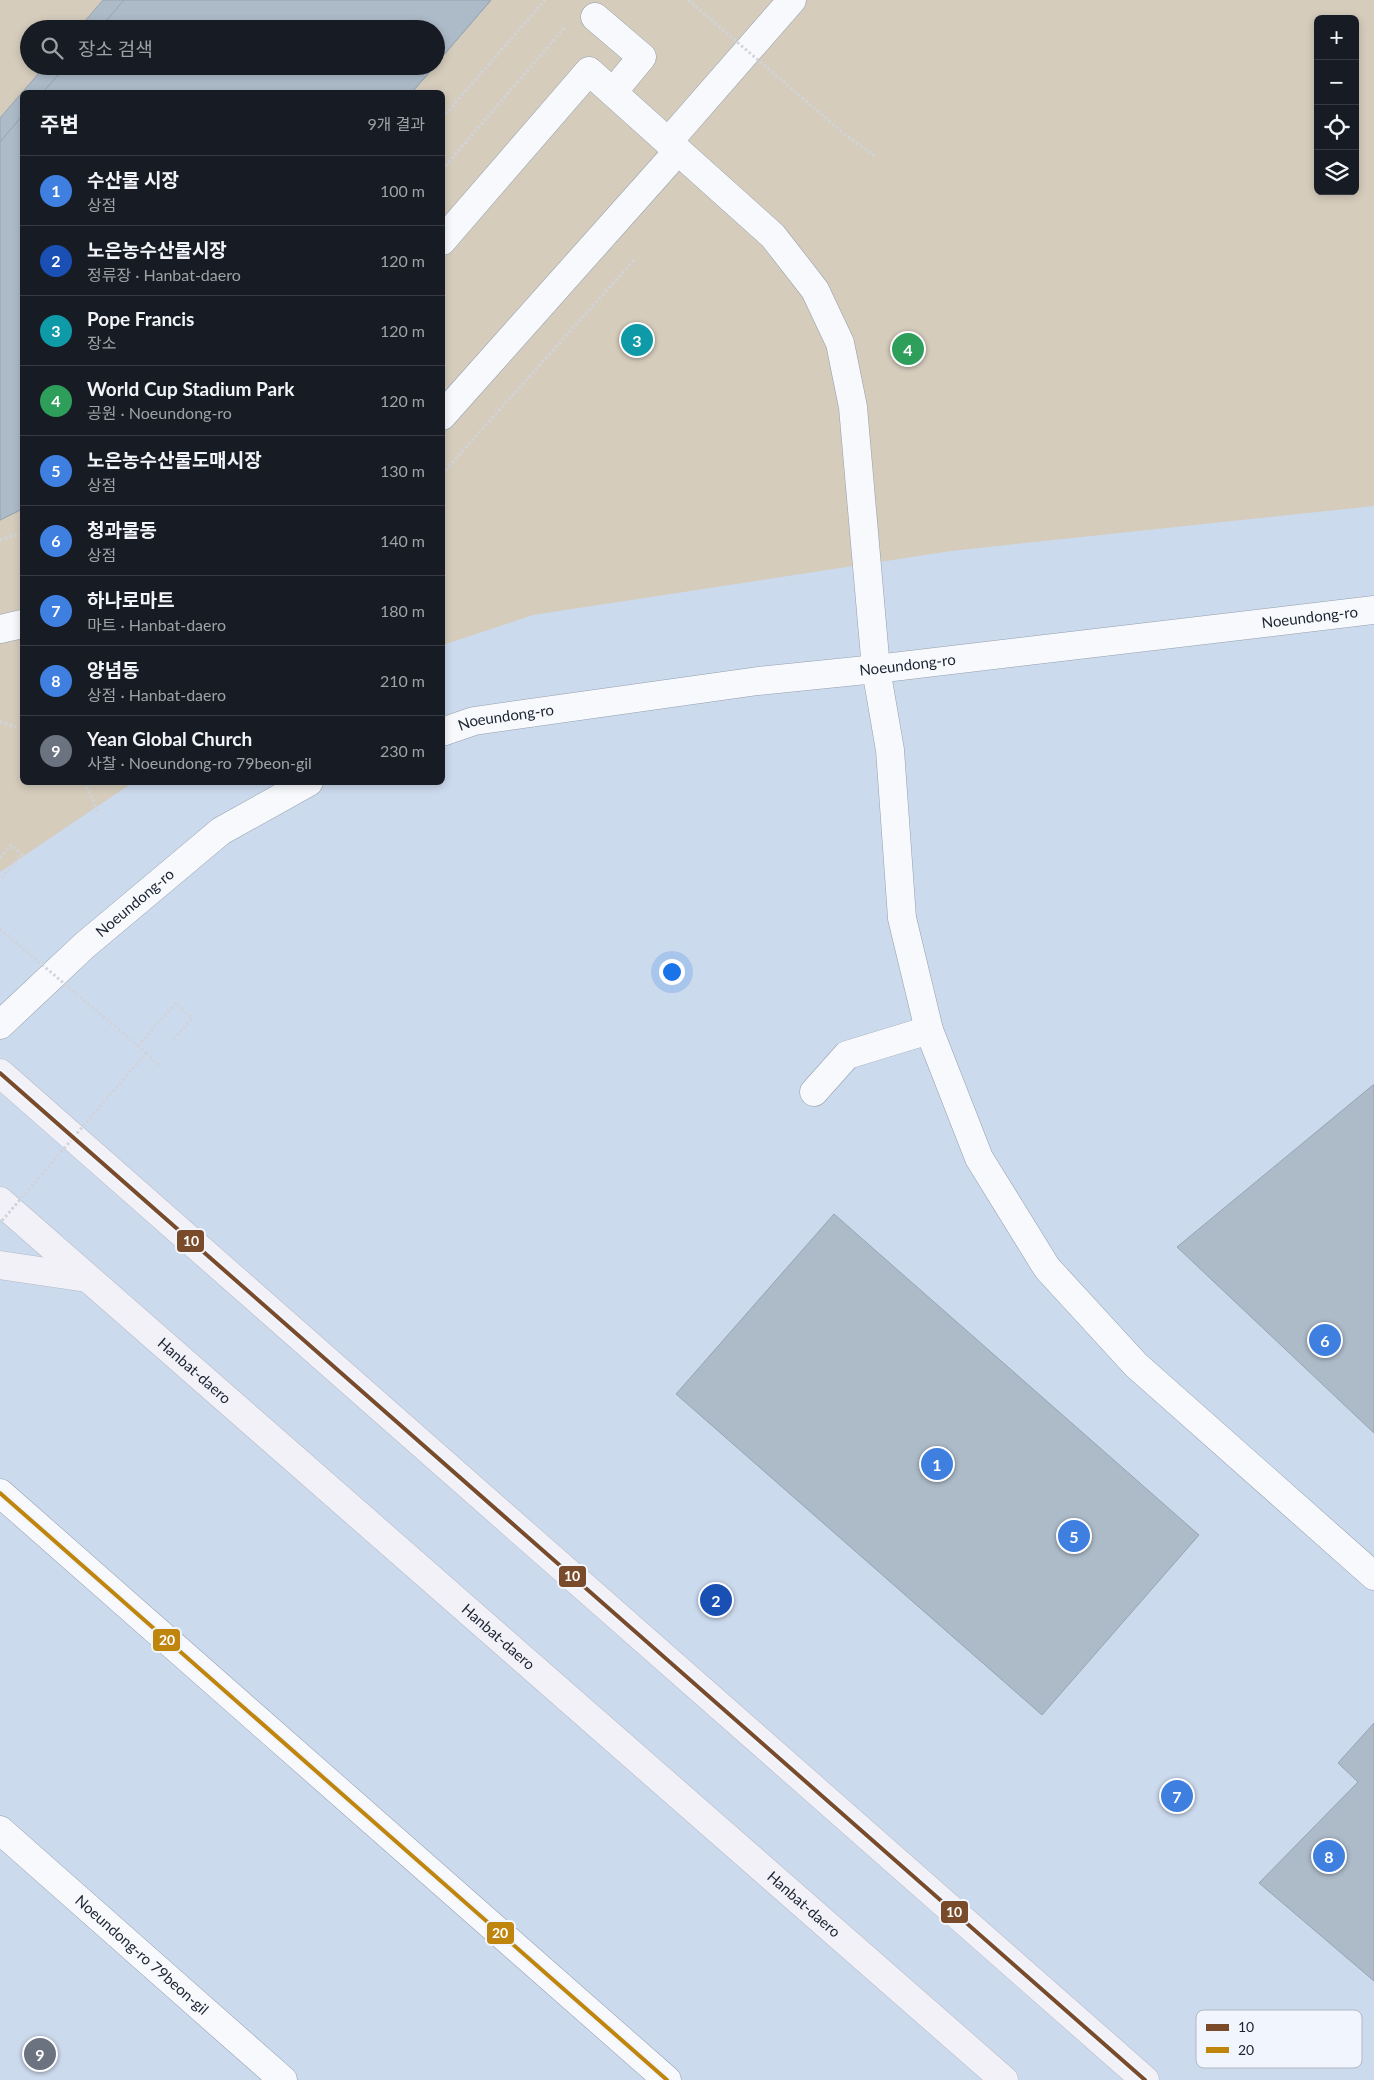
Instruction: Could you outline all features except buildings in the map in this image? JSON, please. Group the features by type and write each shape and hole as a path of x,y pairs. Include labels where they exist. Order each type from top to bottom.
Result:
{"main road":[{"path":"0,1073 1145,2080"},
{"name":"Hanbat-daero","path":"0,1201 997,2078"},
{"path":"0,1265 87,1278"}],"street":[{"path":"445,412 673,146 792,0"},
{"path":"582,19 642,57 612,92"},
{"path":"445,238 589,71 773,236 815,290 840,343 853,406 876,669 890,750 902,918 929,1030 979,1158 1047,1268 1136,1365 1374,1576"},
{"name":"Noeundong-ro","path":"445,731 474,721 758,680 876,669 1374,610"},
{"path":"0,629 20,624"},
{"name":"Noeundong-ro","path":"0,1024 84,945 221,831 304,785"},
{"path":"814,1092 847,1055 929,1030"},
{"path":"0,1493 666,2080"},
{"name":"Noeundong-ro 79beon-gil","path":"0,1830 283,2080"}],"path":[{"path":"445,115 545,0"},
{"path":"688,0 848,137 876,156"},
{"path":"445,167 582,19"},
{"path":"445,471 634,260"},
{"path":"0,540 20,534"},
{"path":"0,722 20,728"},
{"path":"85,785 98,814"},
{"path":"0,858 10,845 22,855 0,880"},
{"path":"0,928 162,1067"},
{"path":"138,1046 176,1003 192,1018 174,1039"},
{"path":"0,1223 146,1053"}],"shaded area":[{"path":"0,0 1374,0 1374,506 951,551 533,615 445,644 445,90 20,90 20,785 129,785 0,872"}],"transit line":[{"name":"10","path":"0,1073 1145,2080"},
{"name":"20","path":"0,1493 667,2080"}],"place":[{"name":"Pope Francis","path":"637,340"},
{"name":"World Cup Stadium Park","path":"908,349"},
{"name":"청과물동","path":"1325,1340"},
{"name":"수산물 시장","path":"937,1464"},
{"name":"노은농수산물도매시장","path":"1074,1536"},
{"name":"노은농수산물시장","path":"716,1600"},
{"name":"하나로마트","path":"1177,1796"},
{"name":"양념동","path":"1329,1856"},
{"name":"Yean Global Church","path":"40,2054"}]}
